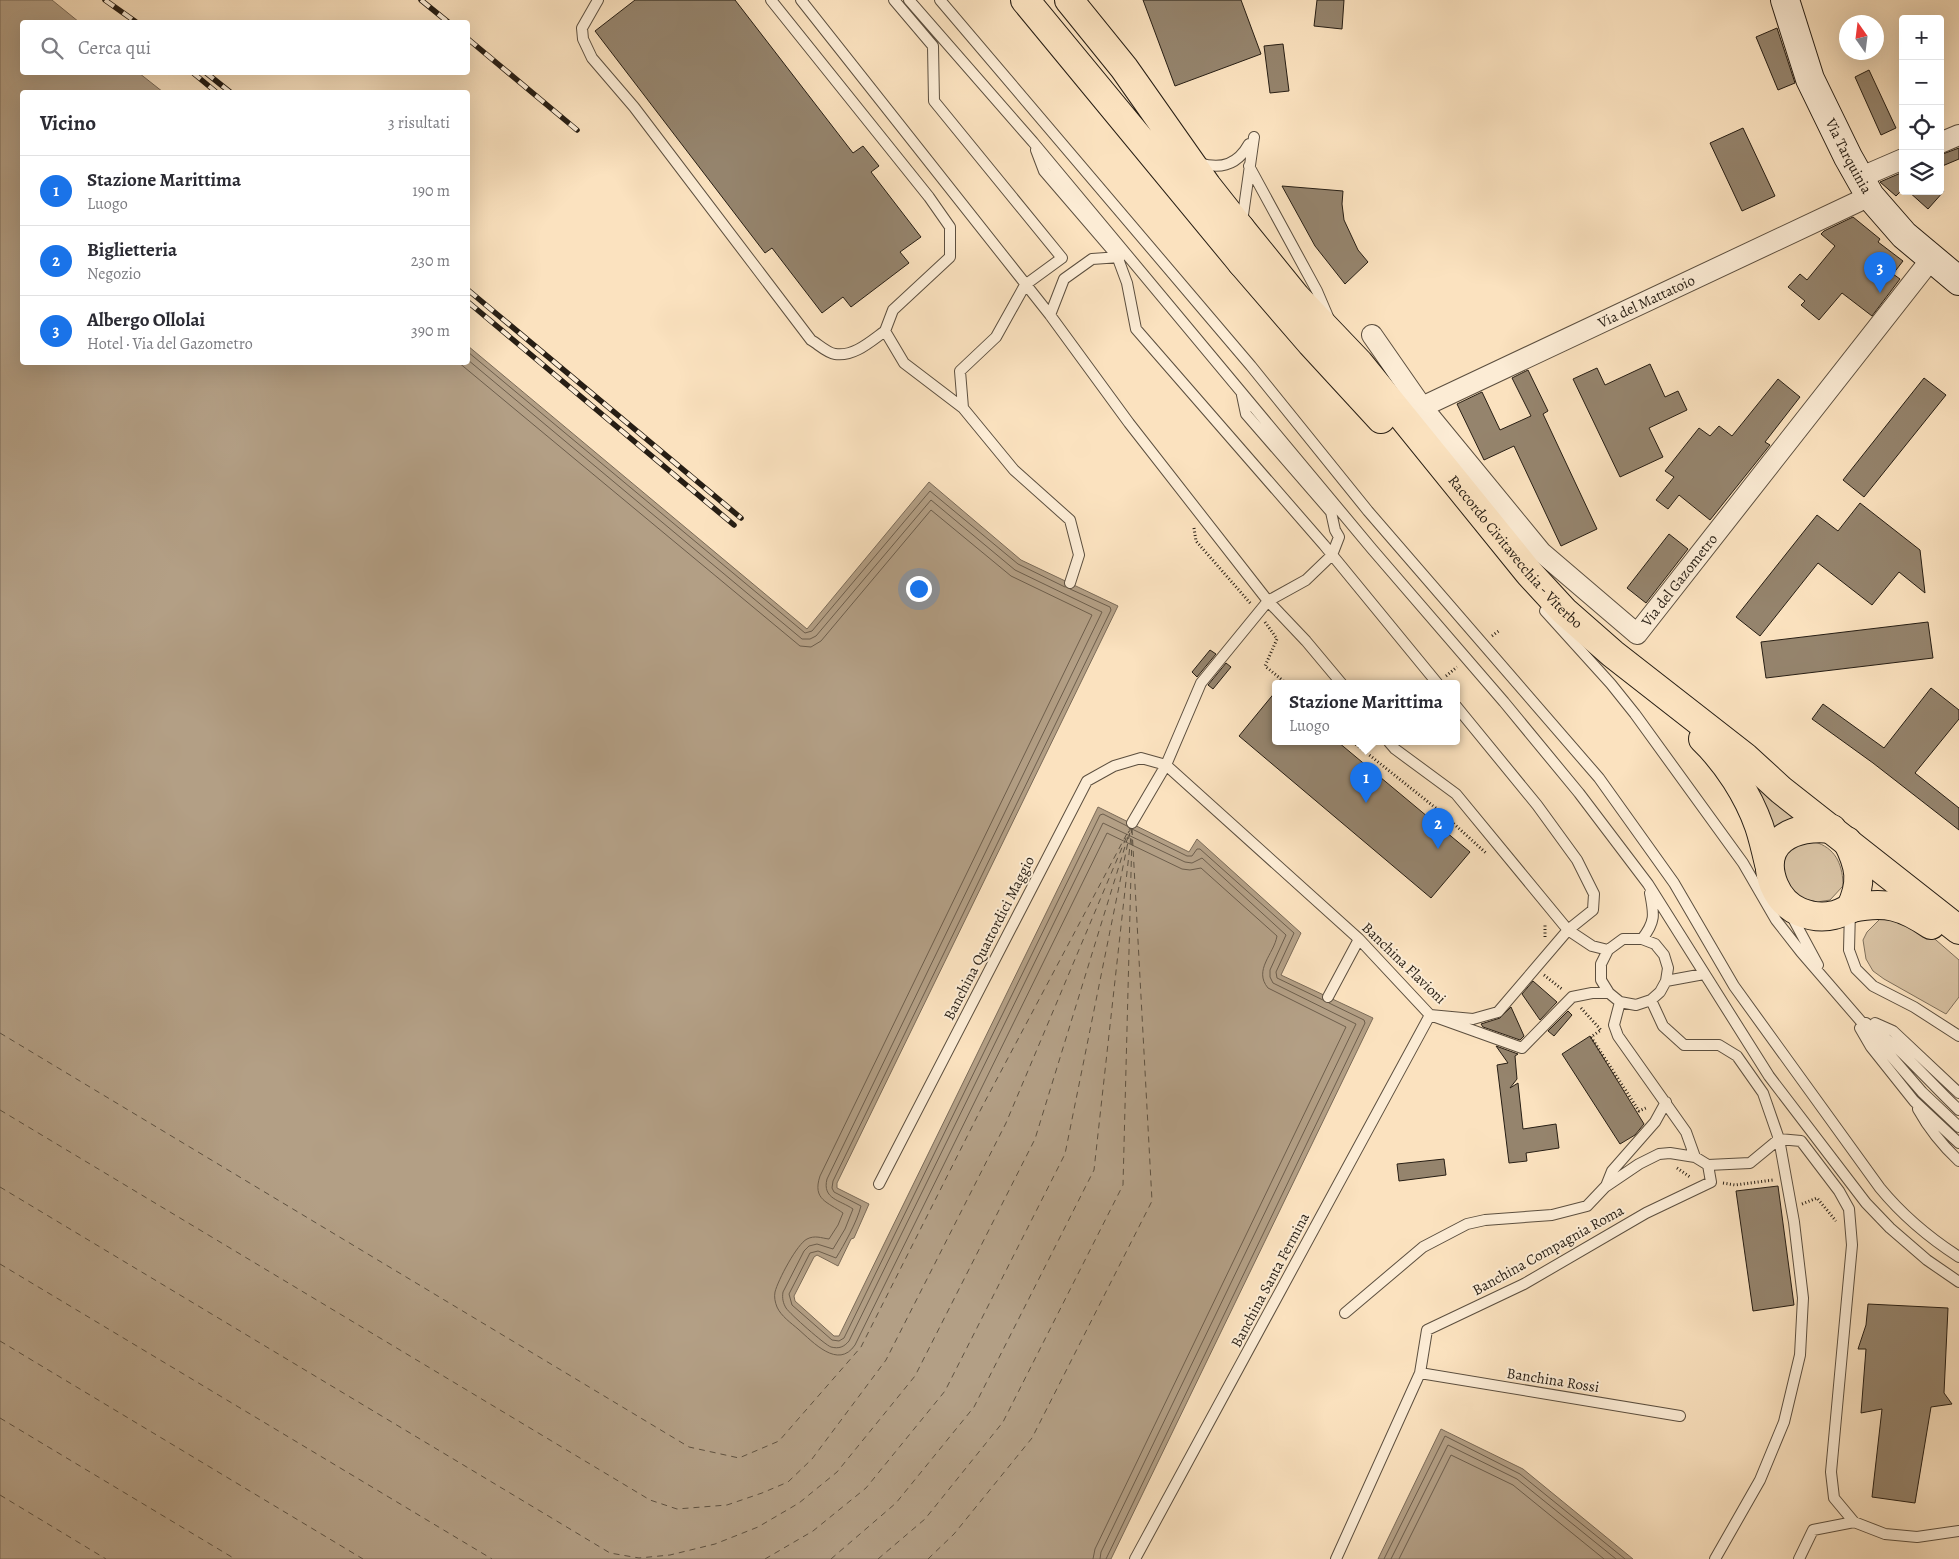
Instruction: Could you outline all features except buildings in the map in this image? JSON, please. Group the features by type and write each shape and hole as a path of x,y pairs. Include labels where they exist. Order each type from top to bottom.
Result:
{"main road":[{"name":"Raccordo Civitavecchia - Viterbo","path":"1024,0 1242,263 1311,343 1364,398 1518,582 1546,611 1710,746 1750,804 1759,826 1769,864"},
{"name":"Raccordo Civitavecchia - Viterbo","path":"1069,0 1124,68 1188,159 1296,297 1359,364 1529,573 1564,611 1613,654 1737,751 1781,790 1959,930"},
{"name":"Via Tarquinia","path":"1785,0 1810,79 1864,187 1904,235 1959,281"},
{"path":"1850,908 1857,896 1859,881 1857,864 1839,835 1807,828 1794,831 1772,850 1769,864 1776,890 1784,902 1800,912 1819,917 1835,915 1850,908 1890,905 1906,909 1959,946"}],"street":[{"path":"1944,141 1959,135"},
{"name":"Via del Mattatoio","path":"1422,407 1864,187 1899,162"},
{"name":"Via del Gazometro","path":"1372,334 1422,407 1541,552 1637,634 1932,258"}],"lane":[{"path":"598,0 582,28 583,39 592,58 634,107 811,340 834,354 847,353 860,348 885,331 893,310 950,257 950,227 923,190 771,0"},
{"path":"801,0 1050,315 1129,423 1268,601 1306,640 1339,680"},
{"path":"894,0 933,46 934,101 1062,258 1025,285 996,337 960,371 963,408"},
{"path":"908,0 1033,142 1372,549 1579,793 1648,884 1769,1076 1866,1203 1912,1247 1959,1282"},
{"path":"940,0 1251,366 1368,511 1599,778 1674,883 1734,986 1880,1188 1898,1210 1919,1229 1959,1257"},
{"path":"1188,159 1212,167 1228,164 1242,156 1254,136 1241,229 1242,263"},
{"path":"1033,142 1044,171 1117,256 1127,283 1136,329 1332,554 1435,680"},
{"path":"1249,166 1318,291 1338,341"},
{"path":"1050,315 1064,279 1092,259 1117,256 1129,258"},
{"path":"885,331 904,363 963,408 1014,470 1070,520 1079,555 1070,583"},
{"path":"1132,823 1166,765 1201,684 1268,601 1306,580 1332,554 1338,537 1331,512 1246,414 1241,392"},
{"path":"1546,611 1612,684 1635,714 1743,864 1776,920 1801,952 1922,1092 1959,1127"},
{"path":"1430,1015 1473,1019 1498,1012 1568,930 1593,910 1594,894 1577,860 1554,827 1460,711"},
{"path":"1392,745 1456,794 1568,930 1592,946 1608,950"},
{"name":"Banchina Quattordici Maggio","path":"879,1184 1087,781 1114,766 1141,758 1166,765"},
{"name":"Banchina Flavioni","path":"1166,765 1359,939 1430,1015 1522,1048 1572,997"},
{"path":"1642,939 1652,926 1653,910 1648,884"},
{"path":"1784,902 1832,989"},
{"path":"1850,908 1849,950 1856,969 1873,986 1914,1007 1959,1036"},
{"path":"1328,997 1359,939"},
{"path":"1623,939 1642,939 1655,944 1664,955 1668,968 1666,981 1660,992 1651,1000 1636,1005 1620,1002 1609,993 1601,980 1601,964 1608,950 1623,939"},
{"path":"1666,981 1704,974"},
{"path":"1572,997 1592,993 1609,993"},
{"path":"1651,1000 1663,1026 1684,1044 1719,1045 1737,1056 1763,1093 1779,1139 1794,1222 1803,1298 1800,1355 1781,1431 1760,1480 1715,1559"},
{"path":"1620,1002 1614,1025 1618,1036 1686,1132 1695,1157"},
{"path":"1851,1012 1893,1031 1959,1093"},
{"path":"1851,1012 1871,1047 1914,1101 1959,1143"},
{"path":"1851,1012 1886,1036 1930,1083 1959,1110"},
{"name":"Banchina Santa Fermina","path":"1135,1559 1430,1015"},
{"path":"1914,1101 1928,1127 1943,1146 1959,1161"},
{"path":"1605,1187 1612,1171 1649,1129 1666,1102"},
{"path":"1345,1312 1423,1247 1467,1224 1486,1220 1552,1215 1587,1206 1605,1187 1639,1164 1659,1154 1670,1153 1695,1157 1708,1165 1750,1163 1779,1139 1801,1141 1839,1191 1849,1209 1852,1245 1831,1472 1834,1498 1854,1522 1885,1534 1917,1538 1959,1531"},
{"name":"Banchina Compagnia Roma","path":"1336,1559 1420,1373 1427,1330 1524,1284 1646,1213 1711,1182 1708,1165"},
{"name":"Banchina Rossi","path":"1420,1373 1680,1416"},
{"path":"1799,1559 1813,1530 1854,1522"}],"path":[{"path":"1357,745 1442,813 1485,853 1491,856"},
{"path":"1368,748 1372,745"},
{"path":"1544,942 1545,923"},
{"path":"1536,968 1572,997"}],"shaded area":[{"path":"1739,772 1800,819 1771,834"},
{"path":"1801,841 1816,842 1825,846 1838,860 1842,872 1843,886 1830,900 1817,902 1802,898 1787,886 1781,860 1787,849"},
{"path":"1892,916 1929,934 1959,960 1959,997 1946,1014 1884,979 1873,971 1866,959 1863,940 1867,932 1880,919"}],"water":[{"path":"0,0 52,0 77,20 20,20 20,75 142,75 160,90 20,90 20,365 470,365 470,348 807,629 929,482 1021,560 1118,606 837,1183 837,1188 869,1204 854,1238 851,1239 838,1266 817,1255 814,1257 794,1296 795,1301 834,1336 839,1336 1098,807 1189,852 1197,839 1301,933 1281,975 1373,1018 1111,1559 0,1559"},
{"path":"1441,1429 1523,1469 1633,1559 1378,1559"}],"ferry route":[{"path":"0,1033 689,1447 739,1458 779,1441 861,1347 981,1109 1131,826"},
{"path":"0,1187 610,1553 639,1558 670,1555 715,1544 758,1527 799,1503 837,1472 915,1376 1035,1139 1131,827"},
{"path":"831,1559 896,1503 974,1407 1094,1170 1132,827"},
{"path":"928,1559 954,1534 1032,1438 1152,1201 1132,829"},
{"path":"0,1110 650,1500 677,1509 727,1505 788,1482 812,1459 886,1360 1006,1123 1129,831"},
{"path":"765,1559 813,1531 866,1488 945,1391 1065,1154 1130,832"},
{"path":"878,1559 925,1519 1003,1422 1123,1185 1132,834"},
{"path":"0,1264 492,1559"},
{"path":"0,1341 363,1559"},
{"path":"0,1418 235,1559"},
{"path":"0,1495 106,1559"}],"railway":[{"path":"105,0 133,20"},
{"path":"421,0 446,20"},
{"path":"470,41 577,130"},
{"path":"196,75 214,90"},
{"path":"209,75 228,90"},
{"path":"470,292 741,518"},
{"path":"470,304 734,525"}],"place":[{"name":"Albergo Ollolai","path":"1880,293"},
{"name":"Stazione Marittima","path":"1366,803"},
{"name":"Biglietteria","path":"1438,849"}]}
